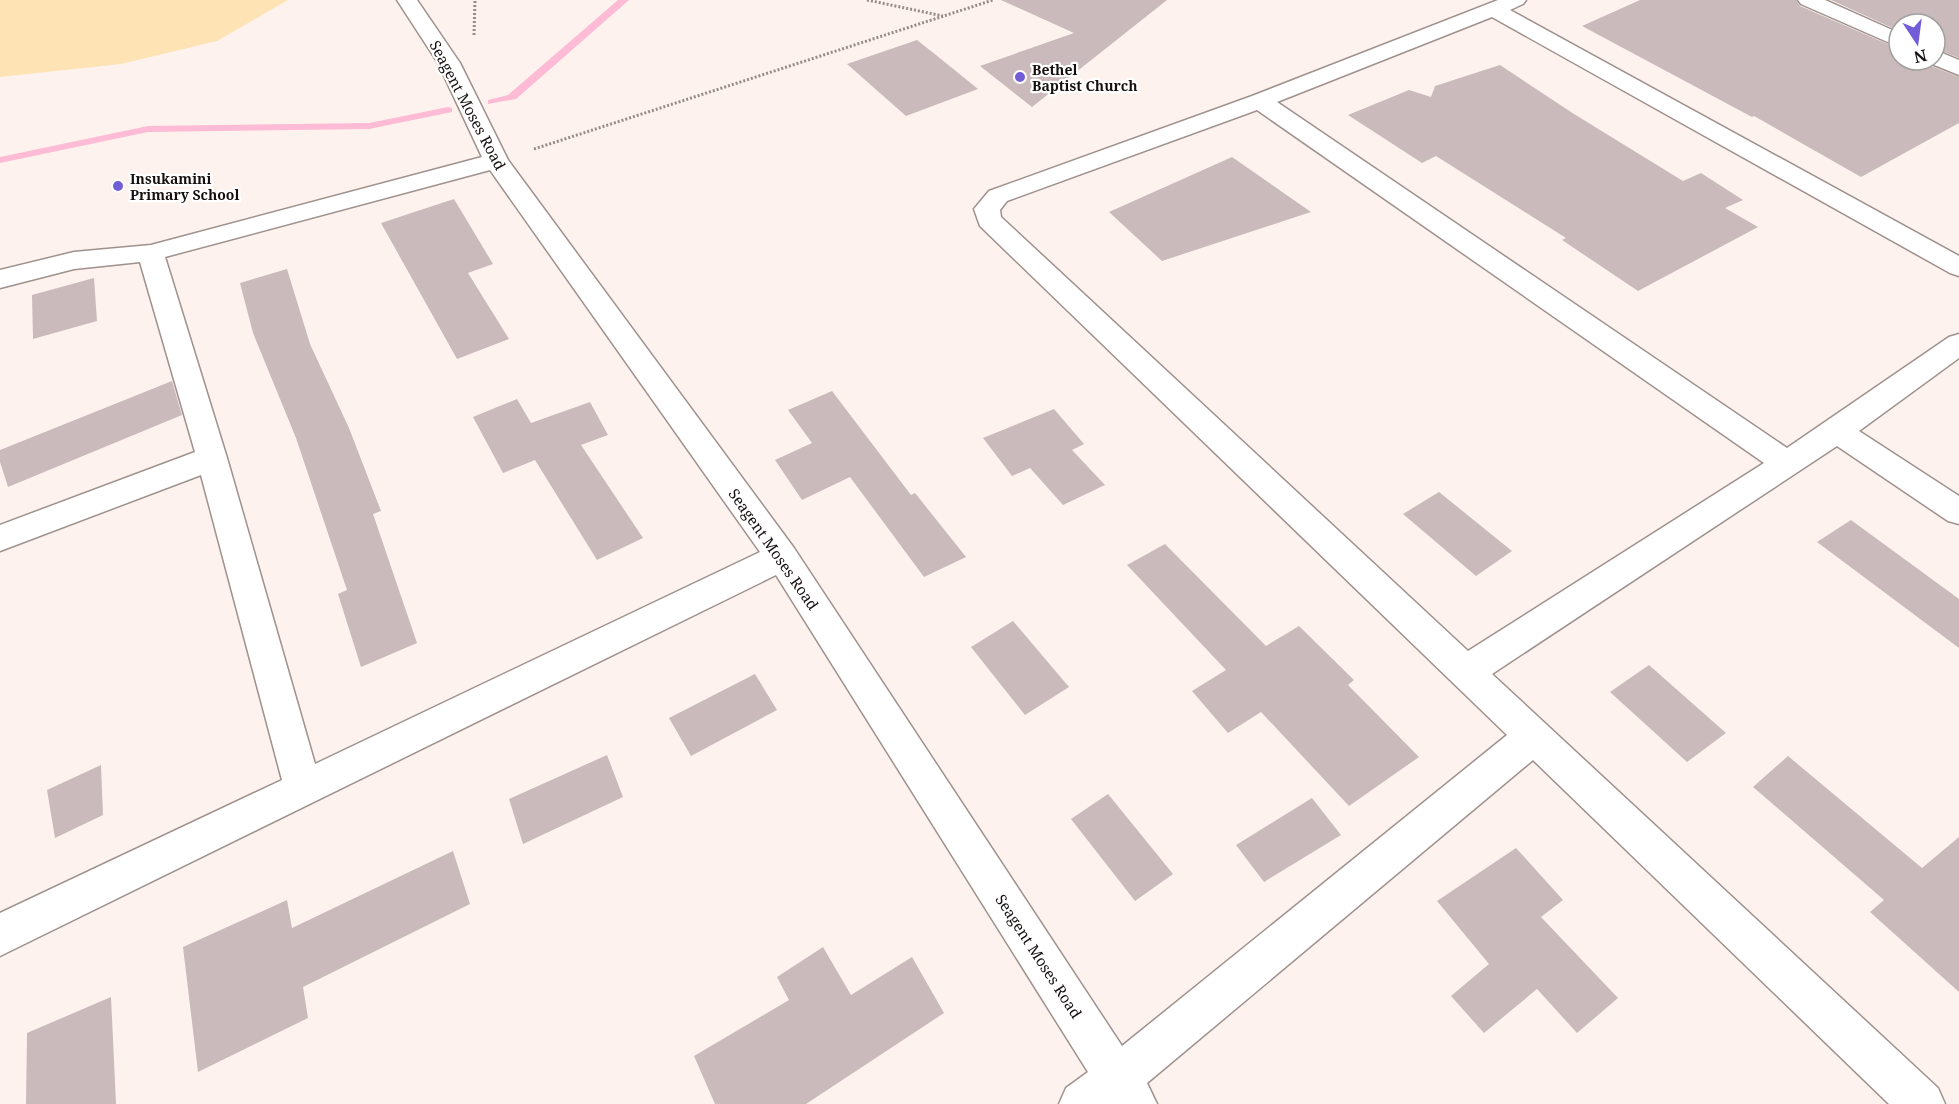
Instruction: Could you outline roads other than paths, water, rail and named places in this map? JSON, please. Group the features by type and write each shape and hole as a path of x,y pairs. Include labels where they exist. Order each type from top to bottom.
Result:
{"street":[{"name":"Seagent Moses Road","path":"407,0 449,63 496,161 782,557 1126,1091"},
{"path":"1516,0 1260,101 998,196 987,209 989,220 1922,1104"},
{"path":"1808,0 1887,36"},
{"path":"1493,9 1959,267"},
{"path":"1260,101 1786,463"},
{"path":"0,279 58,262 116,253 151,253 496,161"},
{"path":"151,253 212,458 303,788"},
{"path":"1467,671 1836,431 1959,344"},
{"path":"1836,431 1959,512"},
{"path":"0,538 212,458"},
{"path":"0,935 782,557"},
{"path":"1082,1104 1126,1091 1533,736"}],"waterway":[{"path":"492,102 512,97 624,0"},
{"path":"0,160 148,129 369,126 448,110"}],"place":[{"name":"Bethel Baptist Church","path":"1020,77"},
{"name":"Insukamini Primary School","path":"118,186"}]}
